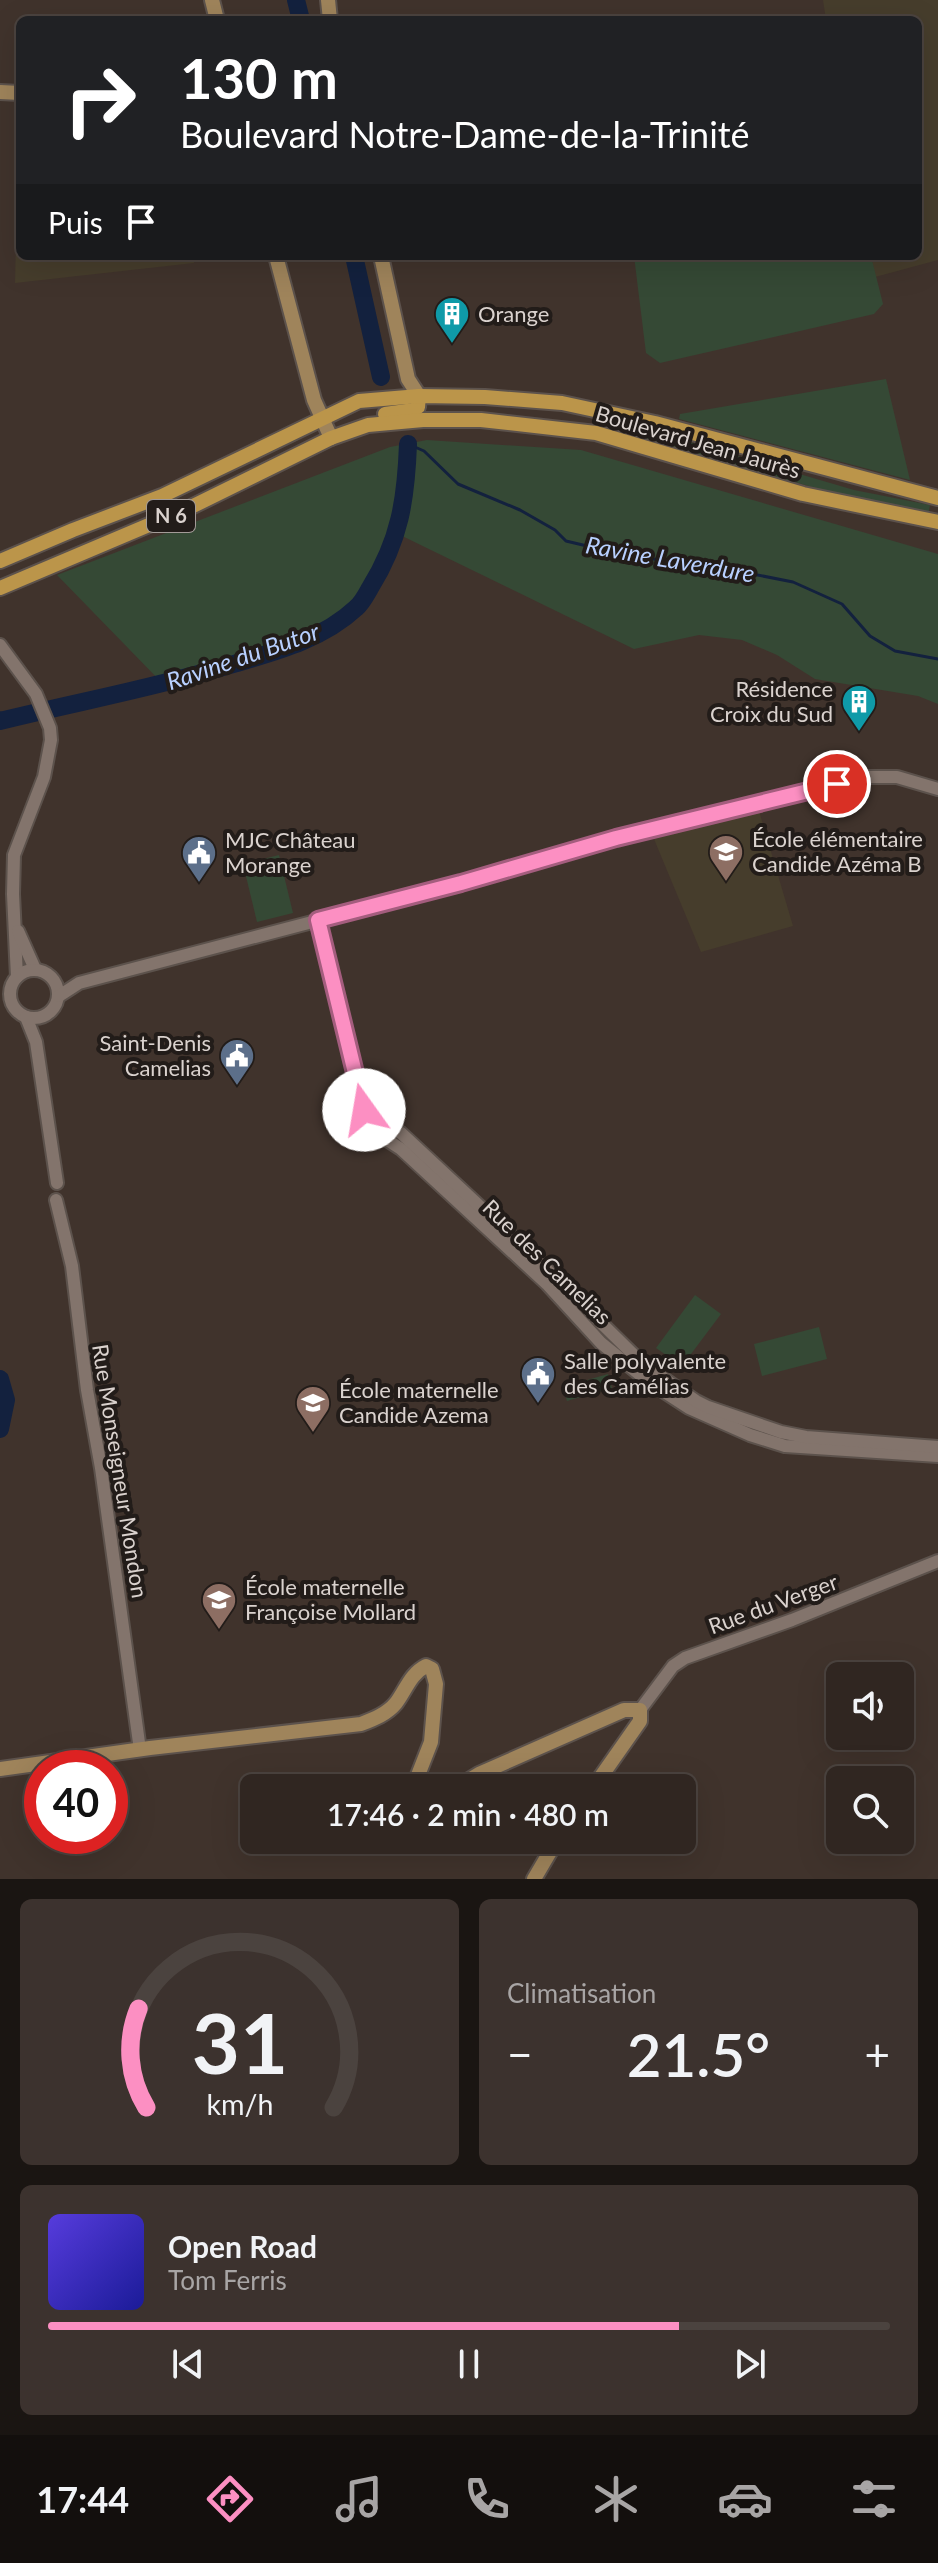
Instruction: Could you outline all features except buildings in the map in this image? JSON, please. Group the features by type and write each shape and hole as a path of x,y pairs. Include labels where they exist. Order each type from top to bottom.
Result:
{"main road":[{"path":"277,260 314,400 331,438"},
{"path":"368,425 380,415 414,410 418,407 419,396 408,379 382,260"},
{"name":"Boulevard Jean Jaurès","path":"0,561 162,496 359,401 419,396 562,403 655,423 938,498"},
{"name":"Boulevard Jean Jaurès","path":"0,588 189,508 331,438 368,425 416,420 481,420 605,435 803,494 938,522"},
{"path":"0,1769 361,1724 395,1705 413,1675 426,1666 432,1669 436,1684 431,1742 418,1774"},
{"path":"479,1774 624,1710 640,1710 640,1721 603,1774"},
{"path":"534,1879 549,1854"}],"street":[{"path":"0,645 36,694 50,728 50,755 44,777 14,855 12,874 17,977"},
{"path":"26,1017 43,1016 54,1008 59,996 79,983 461,883 616,838 862,777 897,777 938,789"},
{"path":"318,920 364,1110"},
{"path":"15,924 35,969"},
{"path":"36,1042 26,1017 15,1010 10,997 12,982 22,972 35,969 49,974 59,996"},
{"path":"54,980 79,983"},
{"path":"36,1042 43,1016"},
{"name":"Rue Monseigneur Mondon","path":"36,1042 57,1183 48,1190 56,1200 72,1266 140,1750"},
{"path":"364,1110 374,1114 376,1121 374,1129 368,1132 360,1132 354,1124 356,1115 364,1110"},
{"name":"Rue des Camelias","path":"376,1121 401,1133 643,1364 696,1401 781,1432 806,1437 938,1447"},
{"name":"Rue des Camelias","path":"368,1132 401,1149 547,1284 601,1343 649,1382 689,1408 750,1435 785,1446 938,1456"},
{"name":"Rue du Verger","path":"640,1710 673,1666 685,1658 792,1620 938,1561"}],"shaded area":[{"path":"823,0 938,0 938,260 875,277 872,260 922,260 922,16 825,16"},
{"path":"16,240 16,260 194,260 194,263 15,283"},
{"name":"École élémentaire Candide Azéma B","path":"759,811 793,926 701,952 654,839"}],"green space":[{"path":"634,260 872,260 883,304 874,314 660,363 646,353"},
{"path":"886,379 910,480 679,419 680,414"},
{"path":"642,428 854,490 930,505 928,516 851,498 640,438"},
{"path":"427,440 581,450 938,554 938,704 918,696 815,679 777,655 742,640 699,635 634,649 396,533 370,592 337,623 315,636 265,656 164,685 57,575 390,447"},
{"path":"279,855 293,913 257,922 243,864"},
{"path":"695,1295 721,1314 682,1366 656,1348"},
{"path":"819,1327 827,1359 762,1376 754,1344"},
{"path":"608,1374 612,1388 567,1401 563,1387"}],"waterway":[{"name":"Ravine du Butor","path":"296,0 300,16"},
{"name":"Ravine du Butor","path":"355,260 381,377"},
{"name":"Ravine Laverdure","path":"408,444 424,451 458,484 520,510 555,530 566,541 625,555 793,582 842,604 870,636 895,651 938,659"},
{"name":"Ravine du Butor","path":"0,721 173,681 247,660 297,644 343,619 362,601 395,536 403,501 408,444"},
{"path":"0,713 20,716"},
{"path":"0,1379 6,1400 0,1429"}],"place":[{"name":"Orange","path":"452,345"},
{"name":"Résidence Croix du Sud","path":"859,733"},
{"name":"École élémentaire Candide Azéma B","path":"726,883"},
{"name":"MJC Château Morange","path":"199,884"},
{"name":"Saint-Denis Camelias","path":"237,1087"},
{"name":"Salle polyvalente des Camélias","path":"538,1405"},
{"name":"École maternelle Candide Azema","path":"313,1434"},
{"name":"École maternelle Françoise Mollard","path":"219,1631"}],"route":[{"path":"364,1110 318,920 616,838 837,784"}]}
